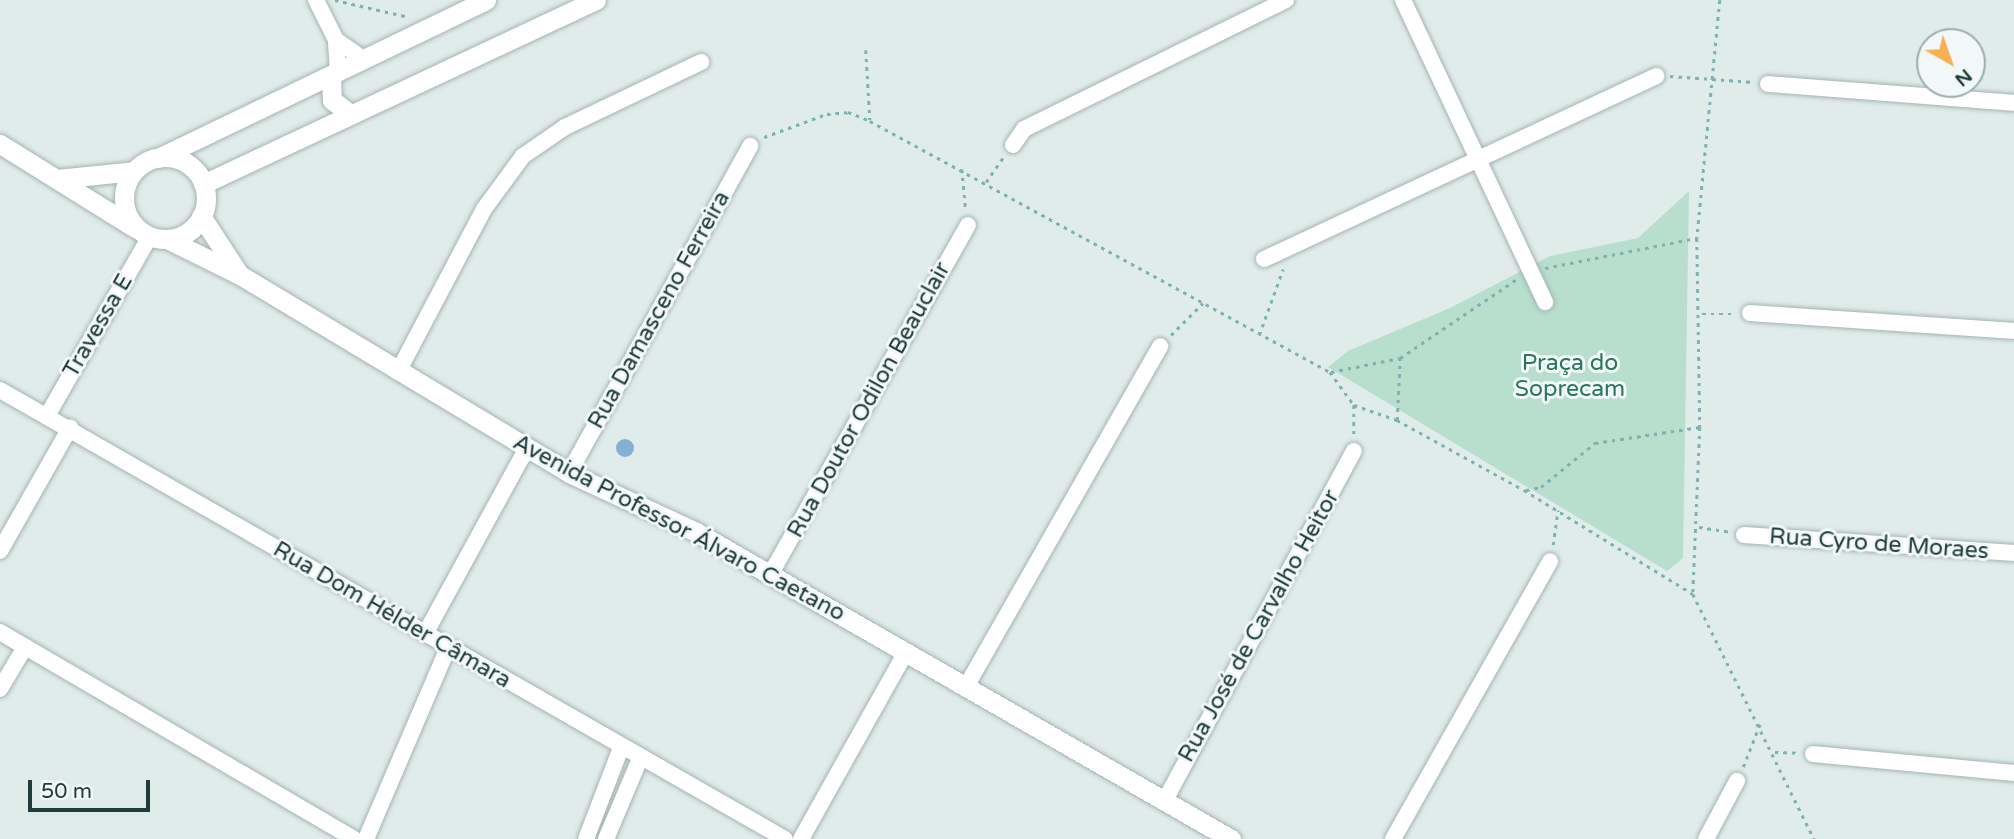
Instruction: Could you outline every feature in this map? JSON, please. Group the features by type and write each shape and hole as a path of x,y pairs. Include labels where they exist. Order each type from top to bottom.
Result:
{"street":[{"path":"316,0 336,40 363,59"},
{"path":"57,179 134,172 417,33 456,7 486,0"},
{"path":"203,184 596,0"},
{"path":"1013,145 1024,129 1286,0"},
{"path":"1403,0 1545,302"},
{"path":"336,40 332,100 351,115"},
{"path":"398,372 484,209 523,156 565,127 701,61"},
{"path":"1264,259 1476,157 1656,76"},
{"path":"1768,84 2014,103"},
{"name":"Avenida Professor Álvaro Caetano","path":"0,144 154,236 240,275 569,473 660,512 967,685 1231,839"},
{"name":"Rua Damasceno Ferreira","path":"569,473 750,146"},
{"path":"134,172 124,205 154,236 193,228 201,216 203,184 180,160 158,158"},
{"name":"Avenida Professor Álvaro Caetano","path":"201,216 240,275"},
{"name":"Rua Doutor Odilon Beauclair","path":"770,575 968,225"},
{"name":"Travessa E","path":"47,416 154,236"},
{"path":"1750,313 2014,331"},
{"path":"967,685 1160,346"},
{"name":"Rua Dom Hélder Câmara","path":"0,390 640,759 785,839"},
{"path":"0,551 70,428"},
{"path":"425,634 527,448"},
{"name":"Rua José de Carvalho Heitor","path":"1164,802 1354,451"},
{"name":"Rua Cyro de Moraes","path":"1744,535 2014,553"},
{"path":"1393,839 1550,561"},
{"path":"0,632 354,839"},
{"path":"0,689 25,647"},
{"path":"366,839 448,648"},
{"path":"801,839 906,652"},
{"path":"586,839 621,748"},
{"path":"1812,754 2014,773"},
{"path":"606,839 640,759"},
{"path":"1706,839 1737,781"}],"path":[{"path":"335,0 409,16 417,33"},
{"path":"1693,594 1699,527 1702,314 1697,238 1715,76 1720,0"},
{"path":"866,50 870,121"},
{"path":"1656,76 1715,76 1768,84"},
{"path":"750,146 827,114 848,112 870,121 986,182 1259,337 1330,372 1354,405 1397,420 1524,490 1693,594 1775,752 1814,839"},
{"path":"986,182 1013,145"},
{"path":"962,169 968,225"},
{"path":"1330,372 1400,358 1530,271 1697,238"},
{"path":"1259,337 1291,246"},
{"path":"1160,346 1203,303"},
{"path":"1702,314 1750,313"},
{"path":"1397,420 1400,358"},
{"path":"1354,405 1354,451"},
{"path":"1524,490 1541,488 1595,443 1658,429 1700,427"},
{"path":"1550,561 1558,510"},
{"path":"1699,527 1744,535"},
{"path":"1737,781 1760,724"},
{"path":"1775,752 1812,754"}],"green space":[{"name":"Praça do Soprecam","path":"1689,191 1683,558 1667,571 1328,367 1348,351 1450,308 1550,256 1638,238"}],"water":[{"path":"625,439 631,442 634,448 631,454 625,457 619,454 616,448 619,442"}]}
